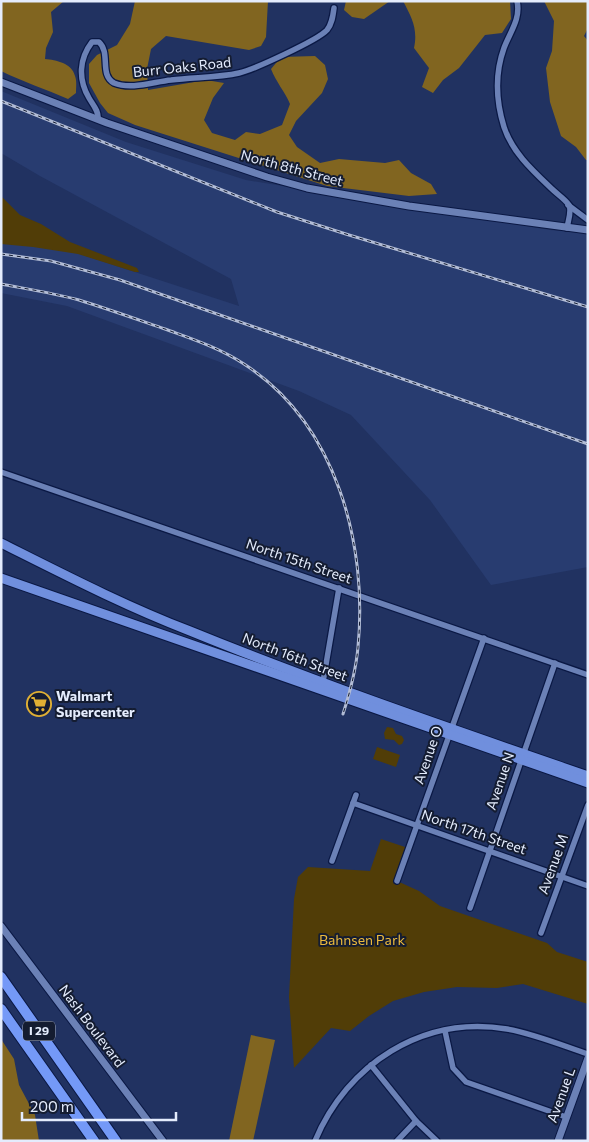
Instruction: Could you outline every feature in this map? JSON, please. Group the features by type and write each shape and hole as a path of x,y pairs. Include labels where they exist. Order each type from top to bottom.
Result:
{"highway":[{"name":"I 29","path":"1,977 116,1141"},
{"name":"I 29","path":"1,1009 94,1141"}],"main road":[{"name":"North 16th Street","path":"1,543 177,626 450,731"},
{"name":"North 16th Street","path":"1,578 450,731 521,756 588,783"},
{"name":"North 16th Street","path":"521,756 588,776"}],"street":[{"path":"517,1 518,16 505,47 498,74 499,105 504,128 525,162 568,205 588,220"},
{"name":"Burr Oaks Road","path":"98,119 98,114 81,78 83,62 92,42 99,42 103,46 107,75 110,80 120,84 141,85 180,78 232,74 255,67 324,33 330,25 334,8"},
{"name":"North 8th Street","path":"1,82 98,119 268,177 307,188 392,204 588,230"},
{"path":"567,228 570,213 568,205"},
{"name":"North 15th Street","path":"1,472 588,675"},
{"path":"323,682 339,588"},
{"name":"Avenue O","path":"397,881 484,638"},
{"name":"Avenue N","path":"470,908 521,756 555,663"},
{"path":"332,861 356,795"},
{"name":"North 17th Street","path":"353,803 588,886"},
{"name":"Avenue M","path":"541,933 588,805"},
{"name":"Nash Boulevard","path":"1,926 163,1141"},
{"path":"315,1141 322,1124 337,1100 354,1080 371,1065 396,1048 411,1041 445,1031 476,1027 506,1029 528,1034 588,1054"},
{"path":"445,1031 453,1068 466,1082 472,1086 566,1117"},
{"name":"Avenue L","path":"558,1141 588,1058"},
{"path":"371,1065 416,1122 437,1141"},
{"path":"397,1141 416,1122"}],"shaded area":[{"path":"1,1 64,1 51,12 53,32 46,48 45,59 63,63 71,68 76,80 76,93 68,99 1,71"},
{"path":"135,1 268,1 266,37 261,46 249,50 166,36 151,49 147,69 148,90 206,80 224,83 213,98 204,120 212,133 235,140 246,132 260,134 282,125 290,104 271,69 281,57 315,56 325,65 328,79 322,93 296,121 289,135 297,147 320,163 339,159 385,163 399,160 411,173 431,184 437,194 409,196 327,186 135,125 108,113 89,83 89,64 97,55 117,45 130,24"},
{"path":"346,1 390,1 364,19 352,17 344,10"},
{"path":"403,1 510,1 511,19 502,33 485,35 459,68 443,80 433,93 422,87 429,68 414,48 415,35 413,24"},
{"path":"544,1 588,2 588,28 584,36 588,41 588,160 576,147 561,136 550,102 546,68 552,51 554,21"},
{"path":"1,91 126,142 246,180 550,230 588,233 588,567 491,585 430,500 351,415 299,391 67,306 1,293 1,241 49,244 239,306 231,279 1,153"},
{"path":"251,1035 275,1040 253,1141 229,1141"},
{"path":"1,1039 14,1059 19,1085 35,1115 39,1141 1,1141"}],"green space":[{"path":"1,196 20,215 41,224 70,242 137,268 139,272 78,254 1,244"},
{"path":"387,727 393,728 396,734 402,736 404,740 402,744 399,745 394,740 385,739 384,733"},
{"path":"377,747 400,755 396,767 373,759"},
{"name":"Bahnsen Park","path":"381,839 408,848 397,881 419,891 440,906 547,943 557,952 588,962 588,1004 523,984 497,988 457,987 424,992 393,1001 350,1031 331,1028 294,1068 289,997 294,899 298,877 308,867 370,871"}],"railway":[{"path":"1,101 277,212 588,307"},
{"path":"1,254 51,261 120,280 588,444"},
{"path":"1,284 79,300 196,340 244,364 276,389 302,419 323,452 339,489 351,528 357,568 360,608 358,647 356,664 343,714"}],"place":[{"name":"Walmart Supercenter","path":"39,704"}]}
